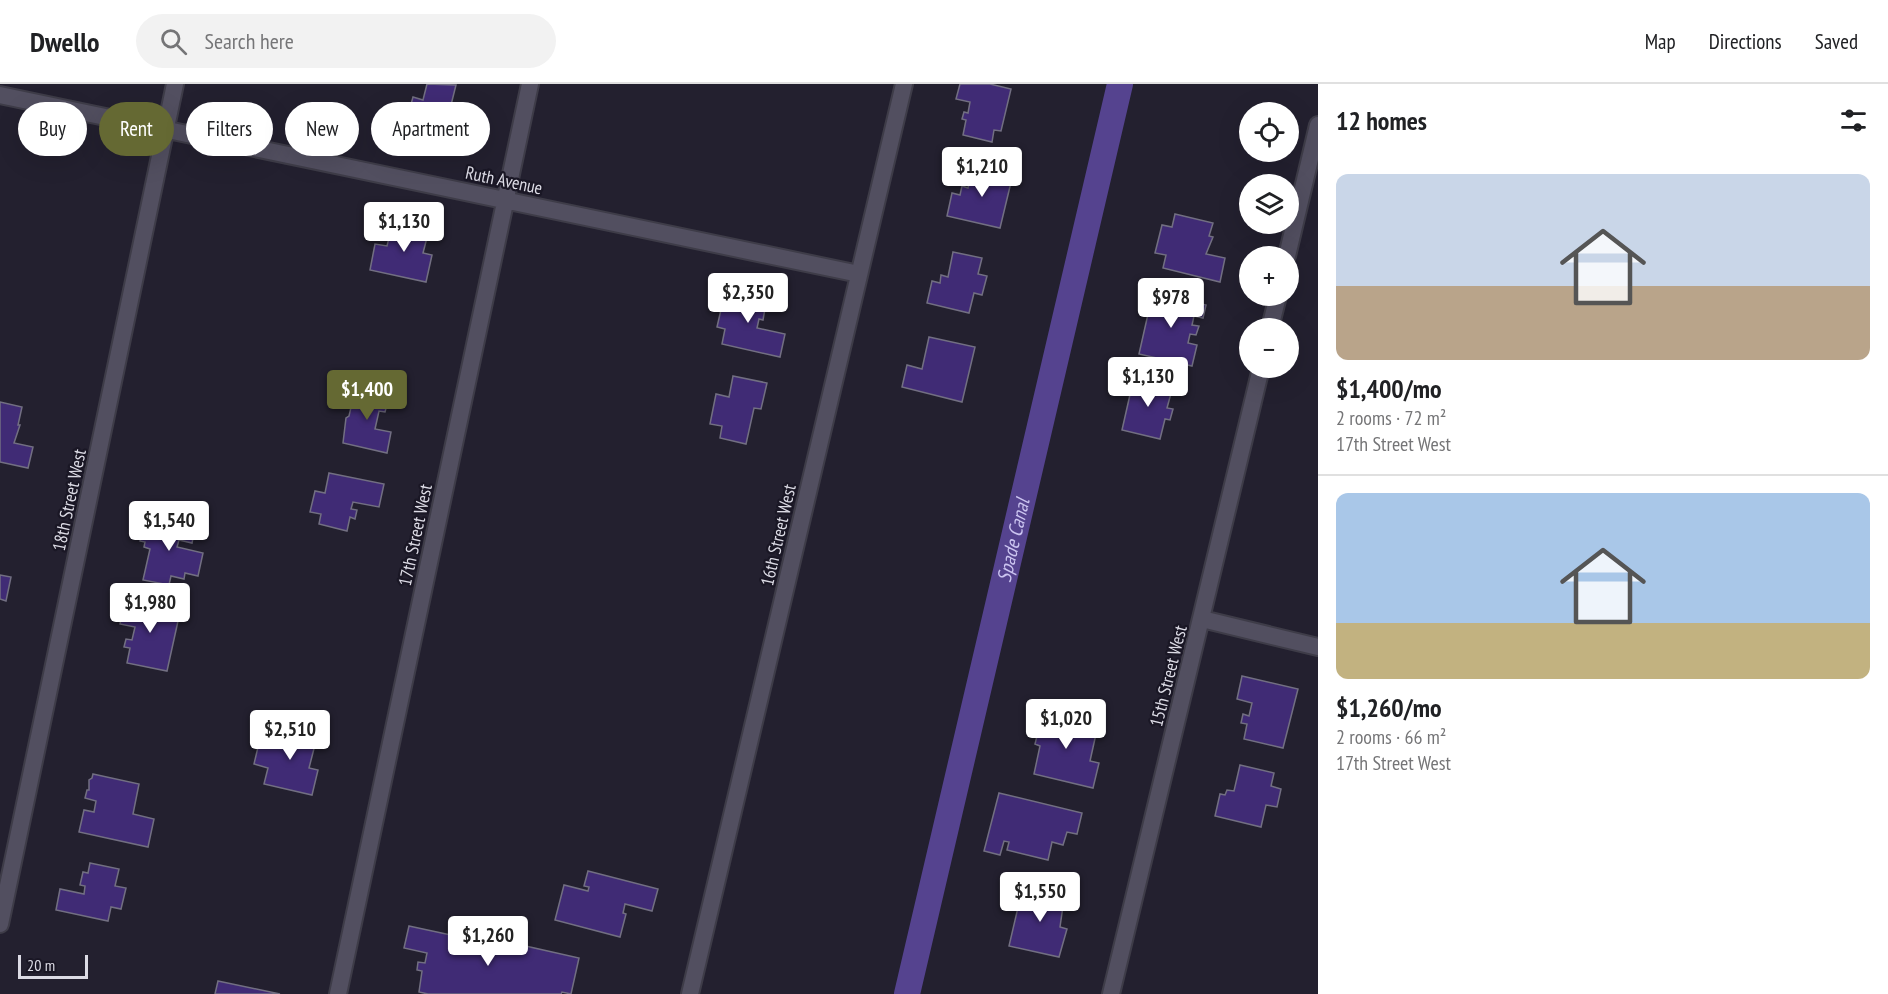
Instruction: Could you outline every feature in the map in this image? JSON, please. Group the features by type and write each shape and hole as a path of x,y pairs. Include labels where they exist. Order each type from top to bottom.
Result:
{"street":[{"name":"18th Street West","path":"172,102 176,84"},
{"name":"17th Street West","path":"338,994 530,84"},
{"name":"16th Street West","path":"690,994 904,84"},
{"name":"Ruth Avenue","path":"0,94 99,115"},
{"path":"1289,246 1318,125"},
{"name":"Ruth Avenue","path":"174,131 859,274"},
{"name":"18th Street West","path":"0,924 160,156"},
{"name":"15th Street West","path":"1111,994 1259,378"},
{"path":"1202,619 1318,647"}],"building":[{"path":"427,84 456,85 452,102 412,102 413,97 423,100"},
{"path":"960,84 990,84 1011,89 1001,131 994,130 992,142 963,135 966,120 962,119 964,112 968,113 970,102 956,99"},
{"path":"973,165 1013,174 1000,228 947,216 952,193 960,195 962,186 968,188"},
{"path":"1175,214 1213,223 1209,236 1213,237 1206,254 1225,258 1220,282 1163,268 1166,255 1155,253 1162,225 1172,227"},
{"path":"399,219 430,226 423,253 432,255 426,282 370,270 375,244 387,246 390,234 396,235"},
{"path":"953,252 982,258 978,274 987,276 982,295 974,293 969,313 927,303 932,281 940,283 941,275 948,277"},
{"path":"726,288 767,297 763,320 759,319 757,328 785,334 780,357 722,344 725,329 717,327"},
{"path":"1153,292 1206,305 1203,318 1194,316 1192,325 1199,326 1196,335 1190,334 1188,343 1197,345 1192,366 1139,354"},
{"path":"929,337 975,347 962,402 902,387 907,365 922,369"},
{"path":"733,376 767,383 761,409 754,408 746,444 720,438 722,426 710,424 716,394 729,397"},
{"path":"1134,377 1173,386 1167,408 1173,409 1170,420 1165,419 1160,439 1122,430"},
{"path":"356,386 390,394 385,412 379,411 375,429 391,432 387,453 343,443 346,418 349,416"},
{"path":"0,402 22,407 18,425 20,425 14,443 33,447 28,468 0,462"},
{"path":"329,473 384,484 379,507 353,502 351,509 357,510 355,519 350,517 347,531 319,524 321,514 310,512 315,491 325,493"},
{"path":"145,519 195,529 192,543 179,540 177,547 203,553 198,576 185,573 184,579 171,576 169,585 143,580 150,549 144,547 145,542 140,541"},
{"path":"0,575 11,577 6,601 0,599"},
{"path":"125,600 180,612 167,671 127,663 130,648 124,647 126,639 132,640 135,627 120,624"},
{"path":"1242,676 1298,689 1283,748 1244,739 1247,724 1241,723 1243,714 1249,716 1252,703 1237,699"},
{"path":"1043,712 1098,725 1090,761 1099,763 1093,788 1034,774 1040,746 1035,744"},
{"path":"292,727 318,733 309,768 318,770 312,795 264,784 268,768 254,764 259,743 273,747 275,734 290,737"},
{"path":"1240,765 1274,773 1271,786 1281,789 1277,807 1266,805 1261,827 1215,816 1220,794 1225,795 1227,790 1234,791"},
{"path":"93,774 139,784 133,814 154,819 148,847 79,832 84,810 94,812 96,801 85,798 89,790 89,780"},
{"path":"999,793 1082,813 1077,834 1067,832 1063,845 1052,842 1048,860 1007,850 1009,842 1004,841 1000,855 984,851"},
{"path":"90,863 119,869 115,886 126,888 121,909 111,907 108,921 56,910 60,889 84,894 85,886 80,885 83,872 88,873"},
{"path":"588,871 658,889 652,911 625,904 623,913 626,914 620,937 555,920 564,885 588,891 589,887 584,886"},
{"path":"1038,886 1065,892 1060,927 1067,929 1059,957 1009,946 1020,899 1034,903"},
{"path":"409,926 521,950 521,945 579,958 571,994 562,992 561,994 428,994 419,992 422,971 417,970 418,962 425,963 427,953 404,948"},
{"path":"218,981 280,994 215,994"}],"waterway":[{"name":"Spade Canal","path":"907,994 1120,84"}]}
